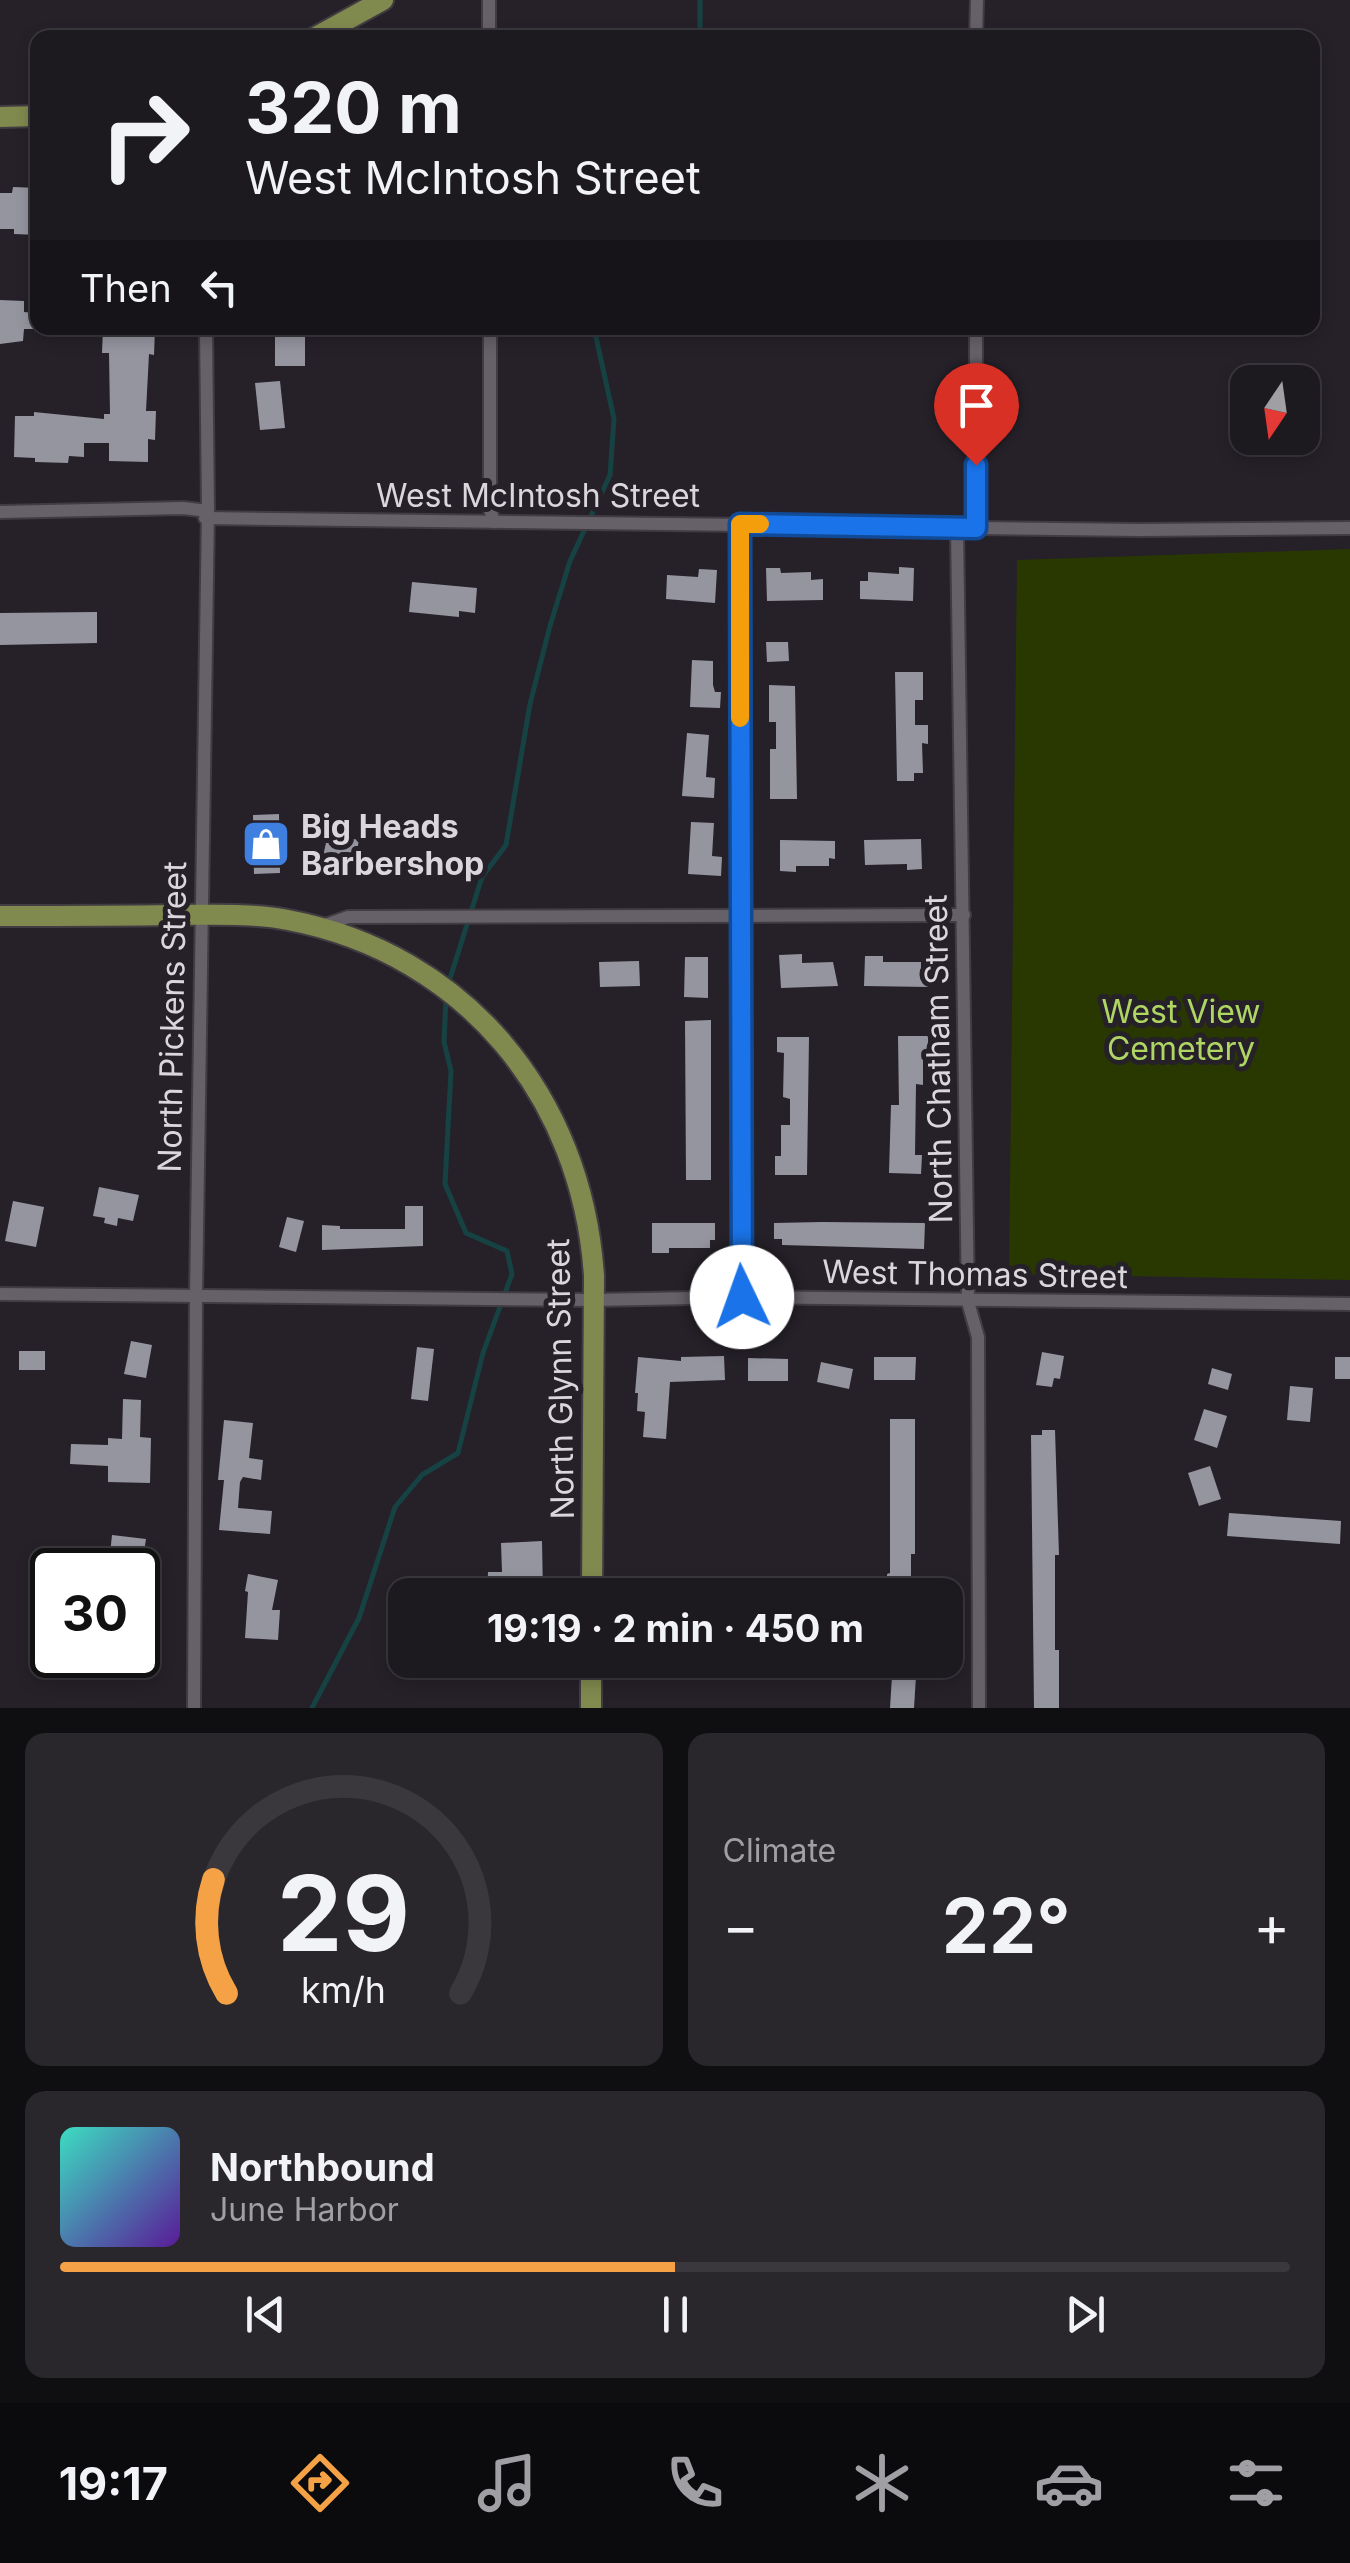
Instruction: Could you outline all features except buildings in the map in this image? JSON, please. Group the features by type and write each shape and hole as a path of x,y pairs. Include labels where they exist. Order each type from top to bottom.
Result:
{"main road":[{"path":"329,30 384,0"},
{"path":"0,117 30,116"},
{"name":"North Glynn Street","path":"0,916 202,915 284,918 320,927 370,944 425,974 467,1006 516,1058 548,1108 577,1177 589,1229 594,1300 592,1578"},
{"path":"591,1678 591,1708"}],"street":[{"path":"489,0 490,30"},
{"path":"976,0 976,30"},
{"name":"North Pickens Street","path":"194,1708 206,335"},
{"path":"490,335 490,509 494,522"},
{"path":"976,335 976,528"},
{"name":"West McIntosh Street","path":"0,512 182,508 206,514 494,522 1350,528"},
{"path":"740,524 742,1297"},
{"name":"North Chatham Street","path":"957,528 968,1302 978,1338 979,1708"},
{"path":"320,927 348,918 964,915"},
{"name":"West Thomas Street","path":"0,1294 1350,1304"}],"green space":[{"name":"West View Cemetery","path":"1350,549 1350,1280 1009,1274 1017,560"}],"waterway":[{"path":"700,0 700,30"},
{"path":"447,988 482,877 506,845 530,704 550,626 570,561 610,475 614,419 596,335"},
{"path":"312,1708 359,1618 395,1507 422,1475 458,1453 483,1353 512,1274 507,1251 466,1233 445,1184 451,1071 444,1042 446,998"}],"slow traffic":[{"path":"740,718 740,524 760,524"}],"place":[{"name":"Big Heads Barbershop","path":"266,844"}],"route":[{"path":"742,1297 740,524 976,528 976,465"}]}
